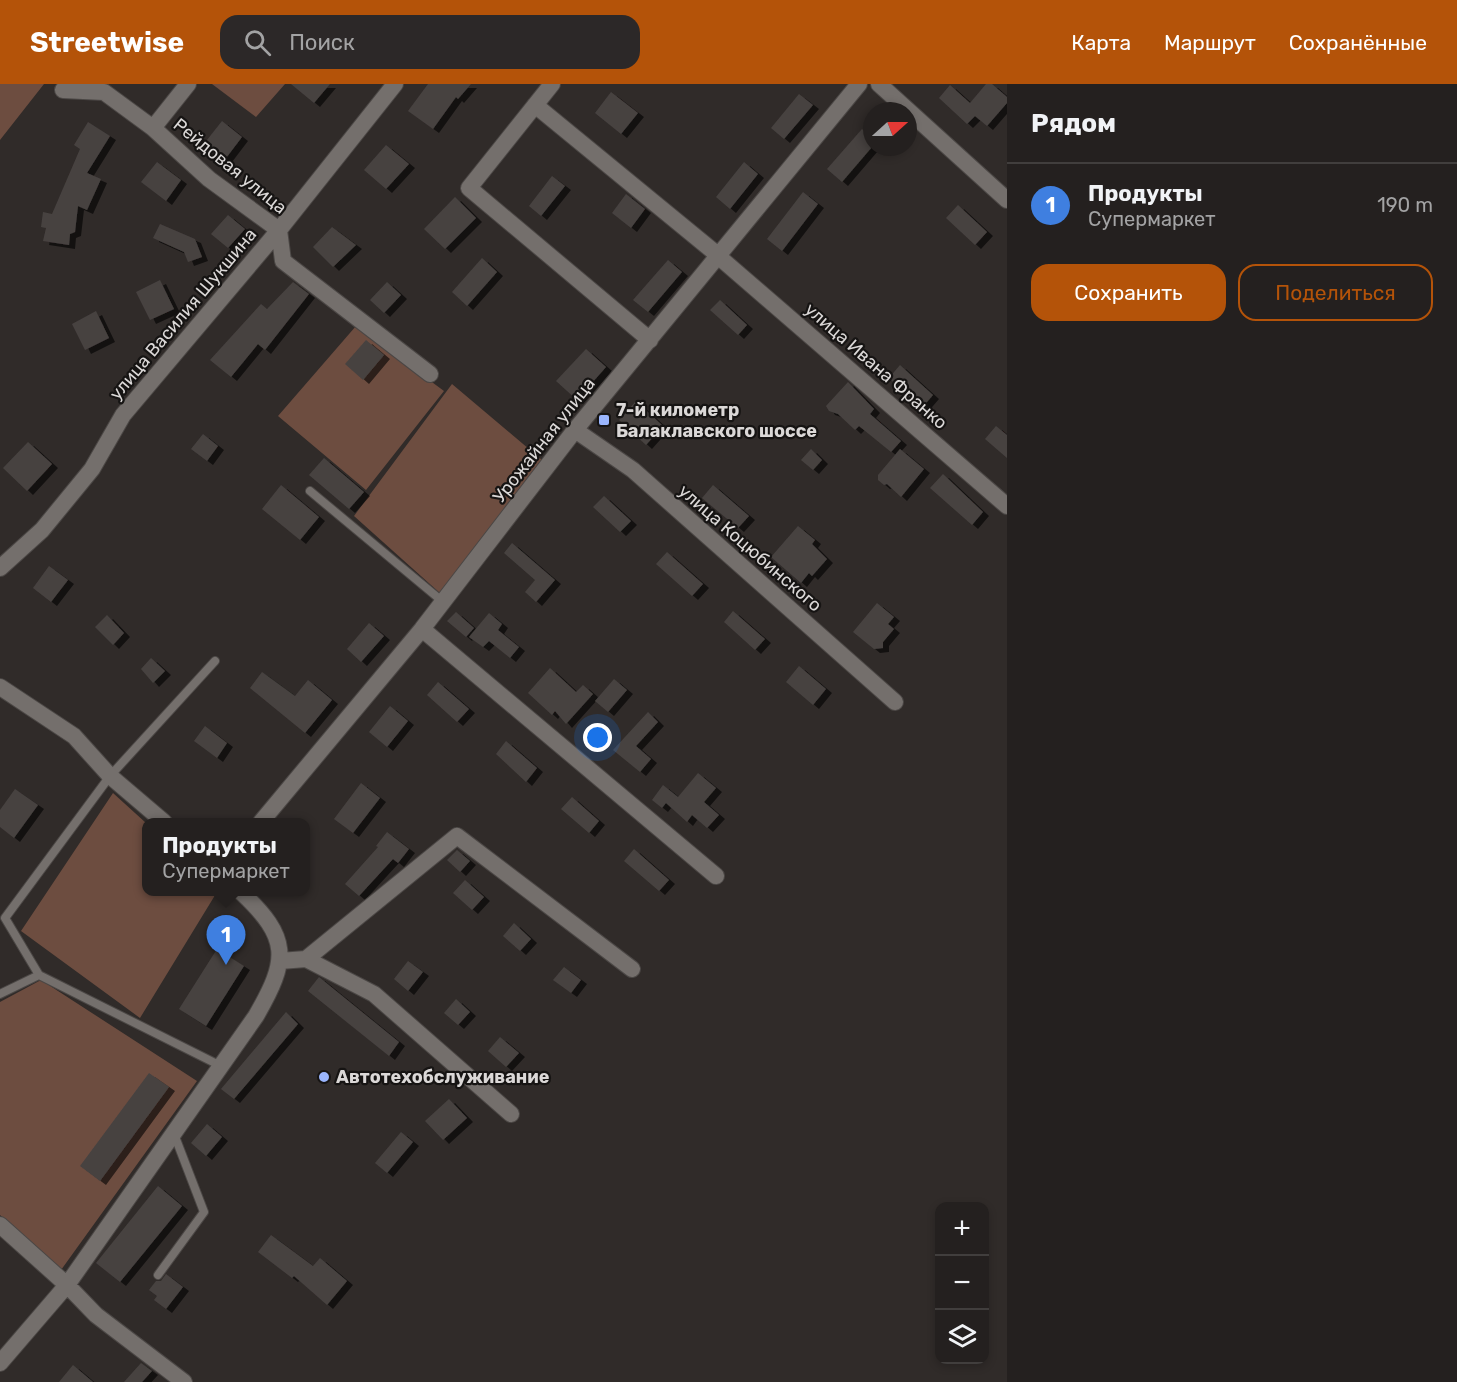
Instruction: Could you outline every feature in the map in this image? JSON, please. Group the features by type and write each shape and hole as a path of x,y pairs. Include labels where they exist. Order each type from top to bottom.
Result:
{"street":[{"path":"153,128 188,84"},
{"name":"улица Василия Шукшина","path":"0,568 42,530 92,469 123,415 279,230 395,84"},
{"path":"552,84 470,188 650,340"},
{"name":"Урожайная улица","path":"264,818 422,629 575,430 859,84"},
{"path":"879,84 1007,200"},
{"name":"Рейдовая улица","path":"63,90 104,92 153,128 209,179 279,230 283,261 430,374"},
{"name":"улица Ивана Франко","path":"535,105 719,256 1007,506"},
{"name":"улица Коцюбинского","path":"575,430 633,470 895,702"},
{"path":"422,629 716,876"},
{"path":"0,687 74,736 110,776 159,818"},
{"path":"306,959 457,836 632,969"},
{"path":"0,1363 67,1285 256,1016 274,985 280,961 279,942 263,913 246,896"},
{"path":"280,961 306,959 374,994 511,1114"},
{"path":"0,1225 67,1285 96,1315 184,1382"}],"lane":[{"path":"310,491 442,601"},
{"path":"215,661 110,776 5,918 39,975 221,1066"},
{"path":"0,994 39,975"},
{"path":"158,1275 204,1212 174,1133"}],"shaded area":[{"path":"0,84 44,84 0,140"},
{"path":"212,84 285,84 256,117"},
{"path":"356,326 444,391 366,490 278,416"},
{"path":"452,384 542,460 441,594 354,516"},
{"path":"113,793 142,819 142,896 215,896 140,1018 21,931"},
{"path":"41,980 197,1081 61,1270 0,1215 0,1002"}],"building":[{"path":"291,84 330,84 314,103"},
{"path":"428,84 471,84 458,99 456,97 433,129 408,111"},
{"path":"986,84 992,84 1007,97 1007,103 987,126 975,116 967,124 939,98 950,85 970,103"},
{"path":"611,92 638,113 621,134 595,113"},
{"path":"799,94 813,105 784,139 771,128"},
{"path":"222,121 242,137 223,162 203,145"},
{"path":"88,122 110,136 87,173 101,179 87,210 78,206 75,232 70,234 69,245 43,241 46,228 41,227 43,212 52,214 80,149 74,145"},
{"path":"862,129 864,156 842,182 827,169"},
{"path":"386,145 409,164 386,189 364,170"},
{"path":"157,162 181,180 166,201 141,182"},
{"path":"744,162 758,174 730,209 716,197"},
{"path":"552,176 565,186 541,216 529,206"},
{"path":"803,192 818,204 782,251 767,239"},
{"path":"626,194 645,209 631,228 612,213"},
{"path":"455,197 476,218 445,249 424,229"},
{"path":"958,205 987,232 975,245 946,218"},
{"path":"228,215 245,229 228,248 211,234"},
{"path":"160,224 195,239 202,257 188,262 184,252 153,238"},
{"path":"332,227 356,245 333,267 313,247"},
{"path":"482,258 497,272 467,306 452,292"},
{"path":"668,260 682,272 648,312 633,300"},
{"path":"160,280 174,309 150,320 136,292"},
{"path":"293,282 309,294 265,350 258,344 231,377 210,360 261,304 267,309"},
{"path":"387,282 401,295 384,313 370,300"},
{"path":"720,300 747,325 738,335 710,310"},
{"path":"96,311 109,338 85,350 72,324"},
{"path":"366,340 384,355 363,380 345,364"},
{"path":"586,349 606,367 577,400 556,381"},
{"path":"900,365 933,395 921,409 889,378"},
{"path":"848,382 874,409 870,414 901,441 891,452 859,426 855,430 838,414 829,411 826,406"},
{"path":"636,401 663,426 646,445 619,420"},
{"path":"996,426 1007,435 1007,458 985,439"},
{"path":"203,434 218,446 207,461 191,449"},
{"path":"28,442 52,464 27,491 3,468"},
{"path":"811,449 822,460 813,470 801,460"},
{"path":"900,449 924,469 901,497 887,484 884,485 878,480 878,475"},
{"path":"324,458 364,492 349,509 309,475"},
{"path":"943,474 983,512 972,525 930,488"},
{"path":"281,485 319,517 300,540 262,509"},
{"path":"713,485 749,516 738,528 702,498"},
{"path":"604,496 631,521 620,532 593,507"},
{"path":"798,526 815,540 812,544 827,559 812,576 809,573 801,583 771,557"},
{"path":"512,543 555,580 536,602 525,592 535,580 504,553"},
{"path":"667,552 703,584 692,596 656,564"},
{"path":"49,566 68,580 51,602 33,588"},
{"path":"877,603 894,617 888,624 894,629 883,642 883,648 874,649 853,632"},
{"path":"733,611 765,639 755,650 724,622"},
{"path":"456,612 474,628 466,637 447,621"},
{"path":"489,613 502,624 498,630 519,647 510,658 489,641 483,647 469,637"},
{"path":"107,615 124,633 113,645 95,627"},
{"path":"369,623 384,636 361,662 347,649"},
{"path":"151,658 165,671 153,683 141,669"},
{"path":"799,666 826,689 813,705 786,682"},
{"path":"550,668 576,692 583,685 593,694 566,724 555,711 552,715 528,693"},
{"path":"262,672 295,696 308,680 332,700 305,733 250,688"},
{"path":"614,679 627,690 608,712 595,701"},
{"path":"438,682 469,709 457,722 427,695"},
{"path":"390,706 408,721 387,747 369,732"},
{"path":"648,712 658,722 636,746 651,759 640,772 613,750"},
{"path":"205,726 227,743 217,758 194,741"},
{"path":"506,741 537,768 526,782 496,754"},
{"path":"698,773 716,788 704,802 719,815 707,828 692,815 687,822 666,803 662,808 652,800 663,785 678,797"},
{"path":"361,783 380,798 353,833 334,819"},
{"path":"15,789 38,805 14,838 0,827 0,810"},
{"path":"572,797 599,821 589,833 561,809"},
{"path":"387,832 409,849 398,863 393,859 359,896 345,884 378,847 376,846"},
{"path":"634,849 669,880 659,891 624,861"},
{"path":"457,850 470,861 460,872 447,860"},
{"path":"465,880 484,897 472,910 453,893"},
{"path":"514,923 531,939 520,951 503,936"},
{"path":"217,949 244,966 206,1026 179,1009"},
{"path":"408,961 423,972 408,991 394,979"},
{"path":"564,967 581,980 571,993 553,980"},
{"path":"319,977 399,1042 389,1056 308,991"},
{"path":"456,999 470,1012 458,1025 444,1013"},
{"path":"286,1012 298,1024 234,1099 221,1089"},
{"path":"500,1037 519,1053 506,1067 488,1051"},
{"path":"149,1073 169,1087 100,1181 80,1166"},
{"path":"449,1099 467,1118 443,1140 425,1121"},
{"path":"207,1124 222,1137 206,1156 191,1143"},
{"path":"401,1132 413,1142 387,1173 375,1163"},
{"path":"158,1186 182,1206 120,1282 96,1263"},
{"path":"271,1235 313,1266 320,1258 347,1281 327,1305 294,1276 292,1278 258,1252"},
{"path":"166,1274 183,1287 166,1309 154,1300 157,1296 149,1290"},
{"path":"141,1363 152,1371 142,1382 124,1382"},
{"path":"73,1365 93,1382 59,1382"}],"place":[{"name":"7-й километр Балаклавского шоссе","path":"604,420"},
{"name":"Продукты","path":"226,965"},
{"name":"Автотехобслуживание","path":"324,1077"}]}
